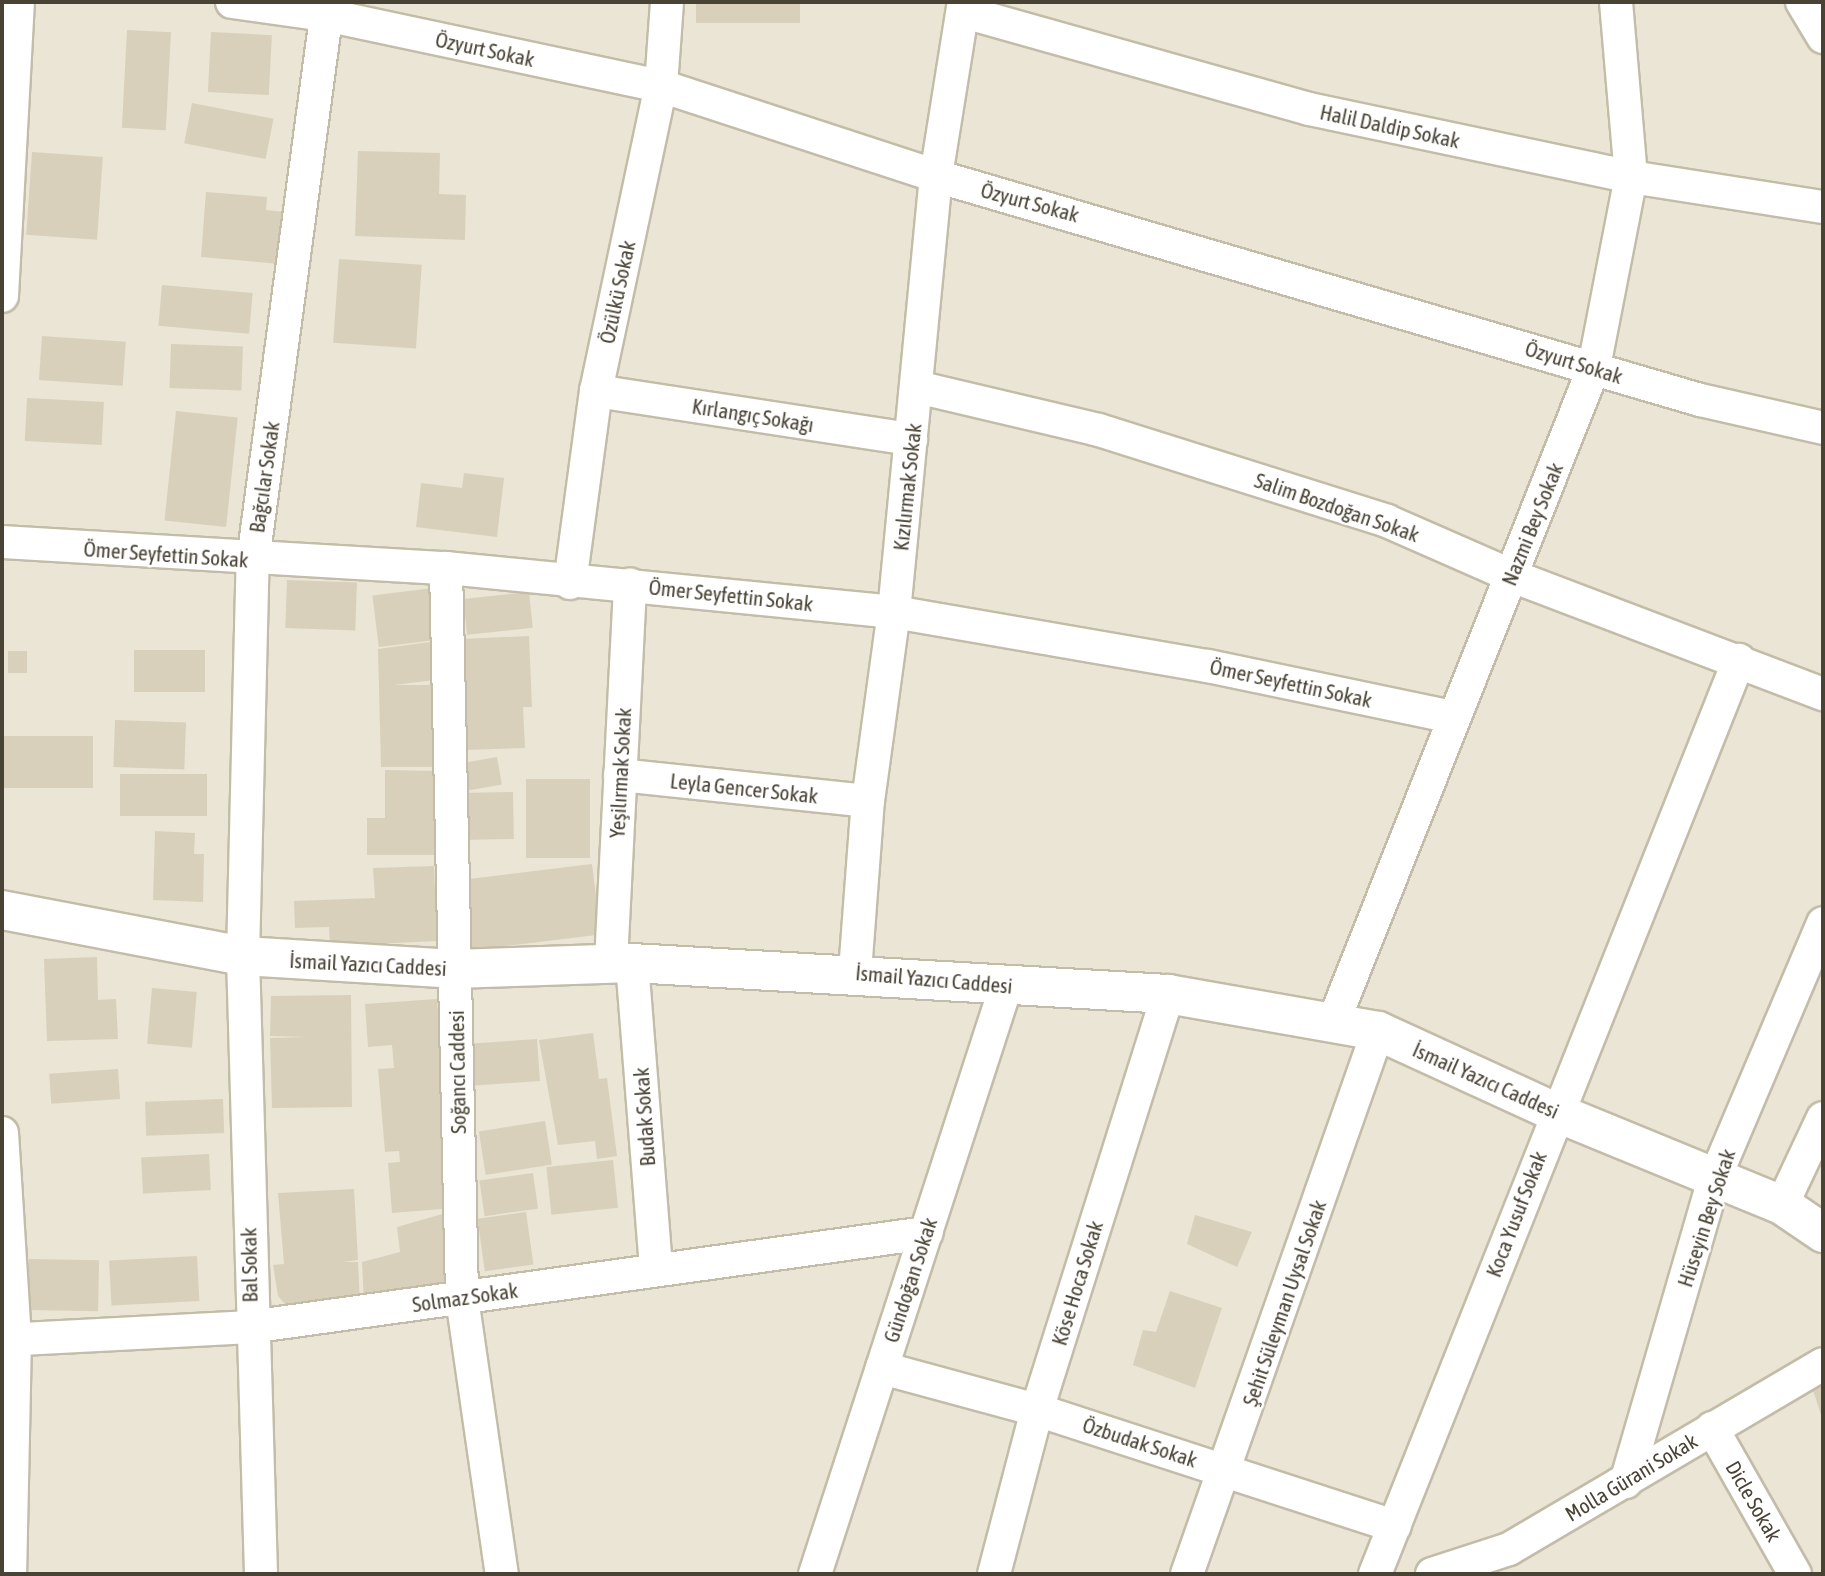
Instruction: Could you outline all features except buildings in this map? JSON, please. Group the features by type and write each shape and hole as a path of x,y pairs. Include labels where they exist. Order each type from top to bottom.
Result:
{"street":[{"path":"2,296 18,2"},
{"name":"Özyurt Sokak","path":"232,2 327,8 661,86 936,176 1700,400 1823,428"},
{"name":"Özülkü Sokak","path":"570,583 596,391 661,86 667,2"},
{"name":"Nazmi Bey Sokak","path":"1333,1023 1452,717 1512,576 1594,368 1631,177 1616,2"},
{"path":"1802,2 1823,37"},
{"name":"Halil Daldip Sokak","path":"964,7 1309,109 1631,177 1823,207"},
{"name":"Kızılırmak Sokak","path":"855,972 868,801 894,612 936,176 964,7"},
{"name":"Bağcılar Sokak","path":"243,956 253,560 327,8"},
{"name":"Salim Bozdoğan Sokak","path":"916,387 1100,430 1374,517 1512,576 1823,694"},
{"name":"Kırlangıç Sokağı","path":"596,391 911,439"},
{"name":"Ömer Seyfettin Sokak","path":"2,542 253,560 446,568 570,583 630,584 894,612 1208,666 1452,717"},
{"name":"Soğancı Caddesi","path":"446,568 462,1298 502,1574"},
{"name":"Yeşilırmak Sokak","path":"622,963 620,775 630,584"},
{"name":"Koca Yusuf Sokak","path":"1375,1574 1555,1112 1739,660"},
{"name":"Leyla Gencer Sokak","path":"620,775 868,801"},
{"name":"İsmail Yazıcı Caddesi","path":"2,910 243,956 454,969 622,963 855,972 1006,986 1168,994 1333,1023 1378,1031 1555,1112 1714,1180 1782,1205 1823,1233"},
{"name":"Hüseyin Bey Sokak","path":"1626,1482 1714,1180 1823,923"},
{"name":"Bal Sokak","path":"243,956 250,1327 261,1574"},
{"name":"Budak Sokak","path":"622,963 656,1270"},
{"name":"Gündoğan Sokak","path":"814,1574 1006,986"},
{"name":"Köse Hoca Sokak","path":"993,1574 1037,1409 1168,994"},
{"name":"Şehit Süleyman Uysal Sokak","path":"1187,1574 1227,1470 1378,1031"},
{"path":"1782,1205 1823,1118"},
{"path":"2,1133 8,1340 10,1574"},
{"name":"Solmaz Sokak","path":"8,1340 250,1327 926,1233"},
{"name":"Molla Gürani Sokak","path":"1432,1574 1515,1562 1626,1482 1823,1364"},
{"name":"Özbudak Sokak","path":"882,1368 1037,1409 1395,1526"},
{"name":"Dicle Sokak","path":"1712,1429 1795,1574"}],"shaded area":[{"path":"2,2 1823,2 1823,1574 2,1574"}]}
